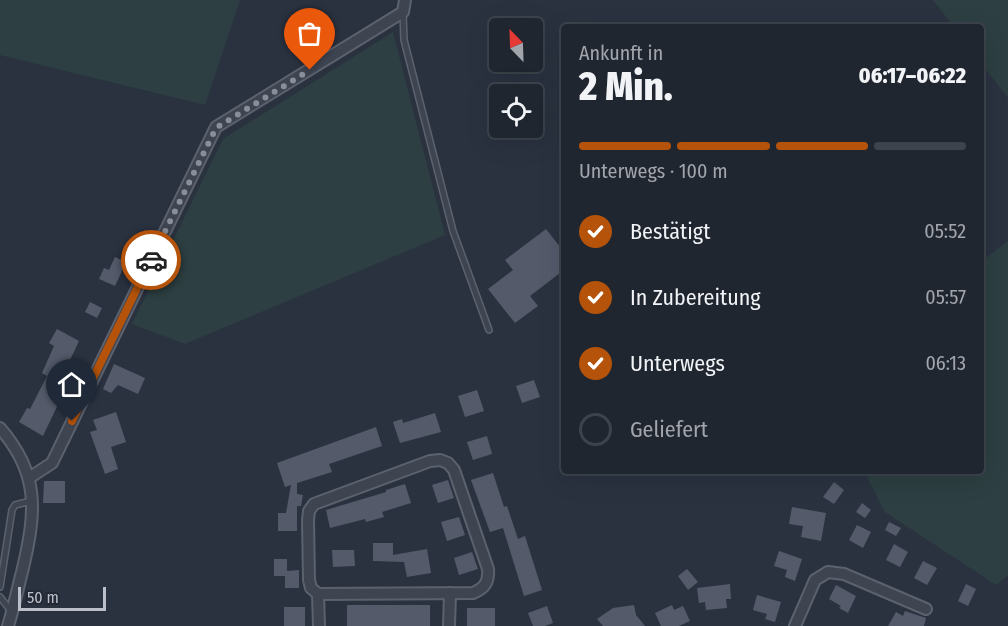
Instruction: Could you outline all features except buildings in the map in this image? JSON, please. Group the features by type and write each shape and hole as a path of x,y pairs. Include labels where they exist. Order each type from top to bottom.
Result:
{"street":[{"path":"29,478 52,463 216,128 403,12 405,0"},
{"path":"0,428 19,454 29,478 33,501 32,531 8,626"},
{"path":"440,460 448,463 454,470 488,569 488,579 483,588 473,593 450,593 318,594 311,588 309,580 309,511 314,504 430,461 440,460"},
{"path":"795,626 815,580 828,572 844,574 926,609"},
{"path":"449,626 450,593"},
{"path":"318,594 319,626"}],"lane":[{"path":"403,12 404,40 453,231 489,330"},
{"path":"0,587 12,510 15,505 33,501"},
{"path":"0,597 12,612"}],"shaded area":[{"path":"0,0 240,0 205,105 0,55"},
{"path":"933,0 1008,0 1008,98 984,67 984,24 952,24"},
{"path":"393,32 445,235 185,344 132,324 223,139"},
{"path":"1008,241 1008,575 996,585 885,512 866,474 984,474 984,276 987,272 984,270 984,260"}],"way so far":[{"path":"151,260 216,128 310,70"}],"route":[{"path":"72,421 151,260"}]}
